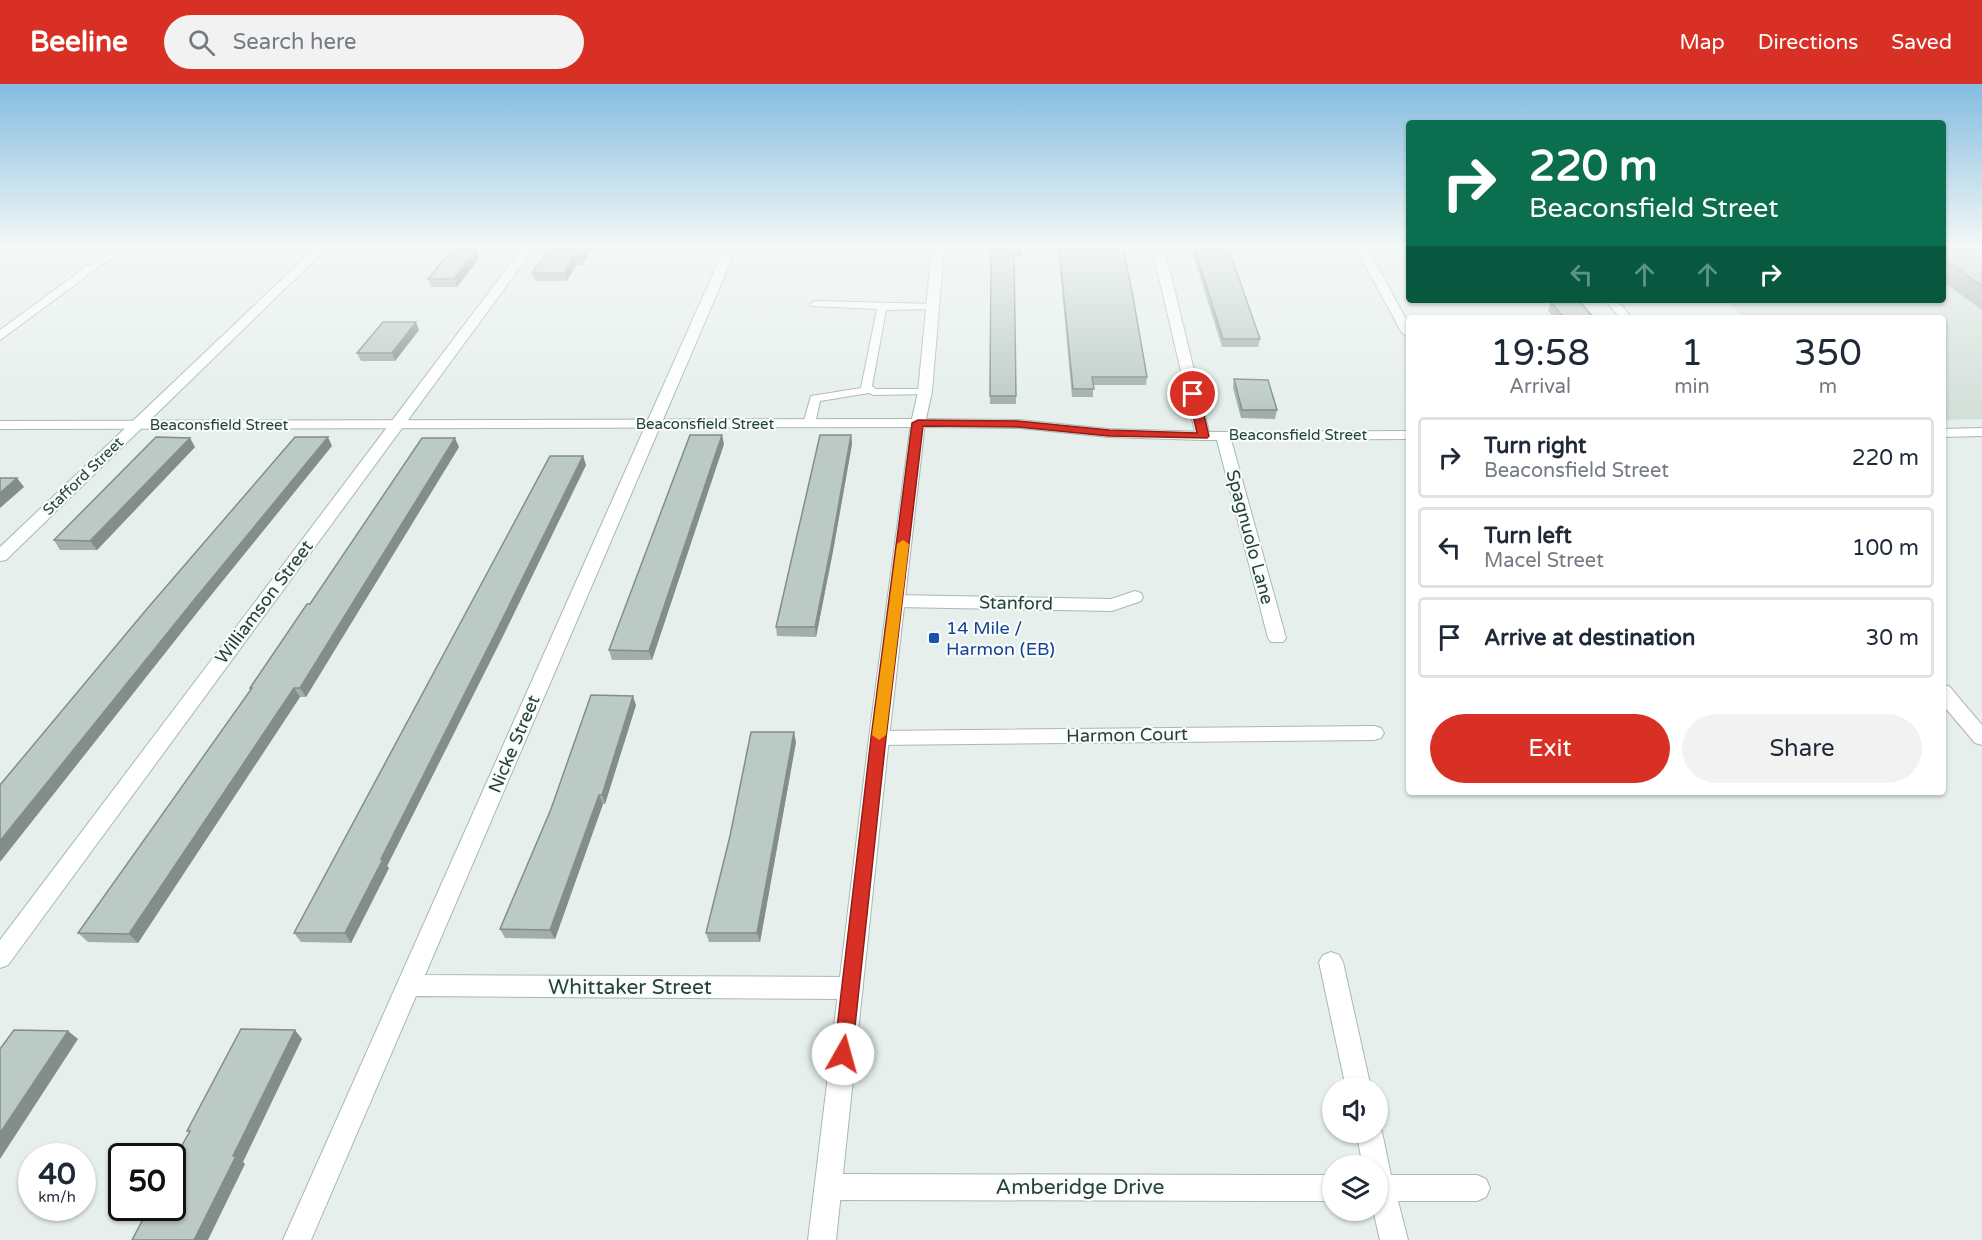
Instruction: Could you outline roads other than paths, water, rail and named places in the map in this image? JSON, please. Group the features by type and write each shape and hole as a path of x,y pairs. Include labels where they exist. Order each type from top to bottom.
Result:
{"street":[{"path":"0,336 47,301"},
{"name":"Stafford Street","path":"0,556 266,301"},
{"name":"Williamson Street","path":"0,958 489,301"},
{"name":"Nicke Street","path":"297,1240 707,301"},
{"path":"822,1240 879,738 918,423 925,392 933,301"},
{"path":"1171,301 1203,436"},
{"path":"1390,301 1406,329"},
{"path":"1614,303 1624,315"},
{"name":"Beaconsfield Street","path":"0,426 918,423 1018,424 1109,433 1203,436 1406,435"},
{"path":"1946,433 1982,432"},
{"name":"Spagnuolo Lane","path":"1223,436 1277,638"},
{"name":"Stanford","path":"896,601 1112,605 1135,597"},
{"path":"1946,696 1982,738"},
{"name":"Harmon Court","path":"879,738 1374,733"},
{"path":"1331,962 1357,1077"},
{"name":"Whittaker Street","path":"410,985 851,988"},
{"path":"1388,1179 1477,1188"},
{"name":"Amberidge Drive","path":"828,1187 1322,1188"},
{"path":"1388,1217 1394,1240"}],"lane":[{"path":"815,304 872,304 882,307 932,306"},
{"path":"868,390 866,387 882,307"},
{"path":"809,424 815,398 868,390 925,392"}],"place":[{"name":"14 Mile / Harmon (EB)","path":"934,638"}]}
